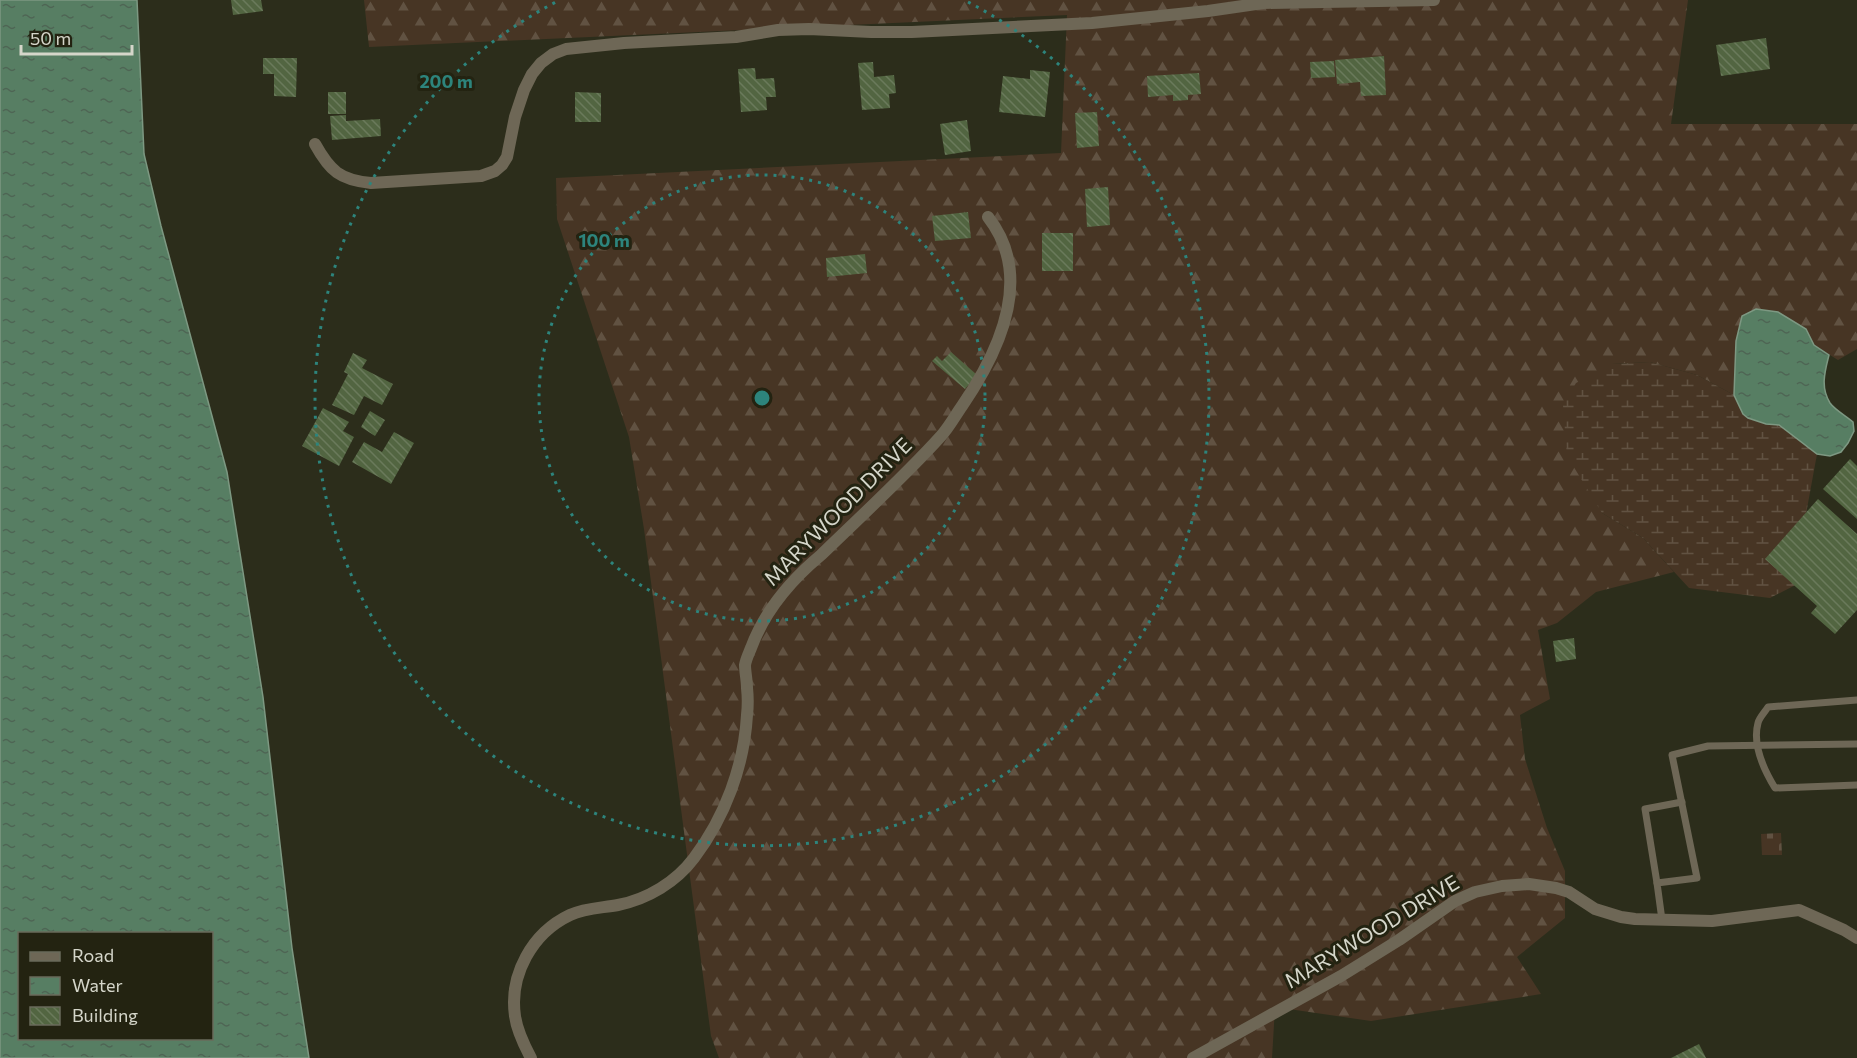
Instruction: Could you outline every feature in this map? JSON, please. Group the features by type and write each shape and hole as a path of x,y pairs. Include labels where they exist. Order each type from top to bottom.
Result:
{"street":[{"path":"315,144 324,161 333,170 355,181 371,183 481,176 495,171 507,158 515,117 532,74 548,58 567,49 624,43 736,37 778,30 923,32 1092,23 1263,3 1434,0"},
{"name":"MARYWOOD DRIVE","path":"531,1058 518,1029 514,1002 518,975 529,951 537,940 558,922 582,910 642,898 666,885 695,857 718,819 738,769 747,715 745,664 754,639 767,615 782,592 801,572 821,555 942,434 981,378 1004,328 1010,288 1004,248 994,224 988,217"},
{"name":"MARYWOOD DRIVE","path":"1193,1058 1341,976 1399,940 1455,901 1488,888 1529,884 1556,888 1569,891 1583,902 1608,914 1635,919 1712,921 1799,910 1857,938"}],"lane":[{"path":"1857,700 1768,707 1758,722 1757,746 1766,772 1775,788 1857,785"},
{"path":"1657,883 1697,878 1672,755 1708,746 1857,744"},
{"path":"1662,920 1645,809 1682,802"}],"green space":[{"path":"364,0 1688,0 1671,124 1857,124 1857,349 1838,360 1814,345 1806,329 1778,312 1756,309 1742,316 1736,341 1734,395 1697,375 1650,362 1612,364 1602,513 1643,538 1674,572 1596,592 1557,623 1538,630 1550,699 1520,715 1525,759 1547,828 1565,871 1565,918 1517,957 1541,994 1371,1021 1275,1007 1272,1058 719,1058 711,1036 644,529 629,437 557,219 556,178 1061,153 1067,15 369,47"},
{"path":"1650,362 1697,375 1734,395 1743,413 1766,424 1779,425 1817,454 1804,525 1809,578 1770,598 1689,588 1643,538 1602,513 1567,456 1563,405 1576,383 1612,364"},
{"path":"1781,833 1782,855 1762,855 1761,834"}],"water":[{"path":"0,0 137,0 144,154 227,472 263,697 292,948 309,1058 0,1058"},
{"path":"1756,309 1778,312 1806,329 1814,345 1829,355 1824,379 1827,397 1835,408 1853,422 1854,431 1841,452 1830,456 1817,454 1779,425 1766,424 1743,414 1734,395 1736,341 1742,316"}],"building":[{"path":"231,0 261,0 263,11 233,15"},
{"path":"1766,38 1770,69 1721,76 1716,45"},
{"path":"1384,56 1386,95 1361,96 1360,82 1337,84 1335,60"},
{"path":"263,58 297,58 296,97 274,96 274,74 263,74"},
{"path":"1334,61 1335,77 1311,78 1310,62"},
{"path":"873,62 874,77 894,75 896,93 889,94 890,108 862,110 858,63"},
{"path":"755,68 756,79 774,78 776,97 766,97 767,110 741,112 738,69"},
{"path":"1030,70 1050,72 1045,117 999,112 1003,76 1030,79"},
{"path":"1199,73 1201,94 1188,95 1188,100 1173,101 1173,95 1148,97 1147,76"},
{"path":"328,92 346,92 346,114 328,114"},
{"path":"575,92 601,93 601,122 575,122"},
{"path":"1097,112 1099,146 1077,148 1075,113"},
{"path":"346,115 346,121 380,119 381,136 332,140 330,116"},
{"path":"967,120 971,151 945,155 940,124"},
{"path":"1108,187 1110,225 1087,227 1085,189"},
{"path":"968,212 971,238 935,241 932,216"},
{"path":"1042,233 1073,233 1073,271 1042,271"},
{"path":"865,254 867,273 827,277 826,258"},
{"path":"951,352 977,375 965,389 932,361 937,356 942,361"},
{"path":"353,353 367,360 362,368 393,384 382,405 364,396 354,415 332,405 348,374 344,372"},
{"path":"323,408 349,422 343,431 354,437 339,466 302,446"},
{"path":"370,411 385,420 375,436 361,427"},
{"path":"394,432 414,443 391,484 352,462 364,442 382,452"},
{"path":"1850,459 1857,466 1857,519 1823,489"},
{"path":"1818,499 1857,534 1857,610 1835,634 1811,613 1817,606 1765,559"},
{"path":"1574,638 1576,659 1556,662 1553,641"},
{"path":"1699,1044 1706,1058 1671,1058"}]}
